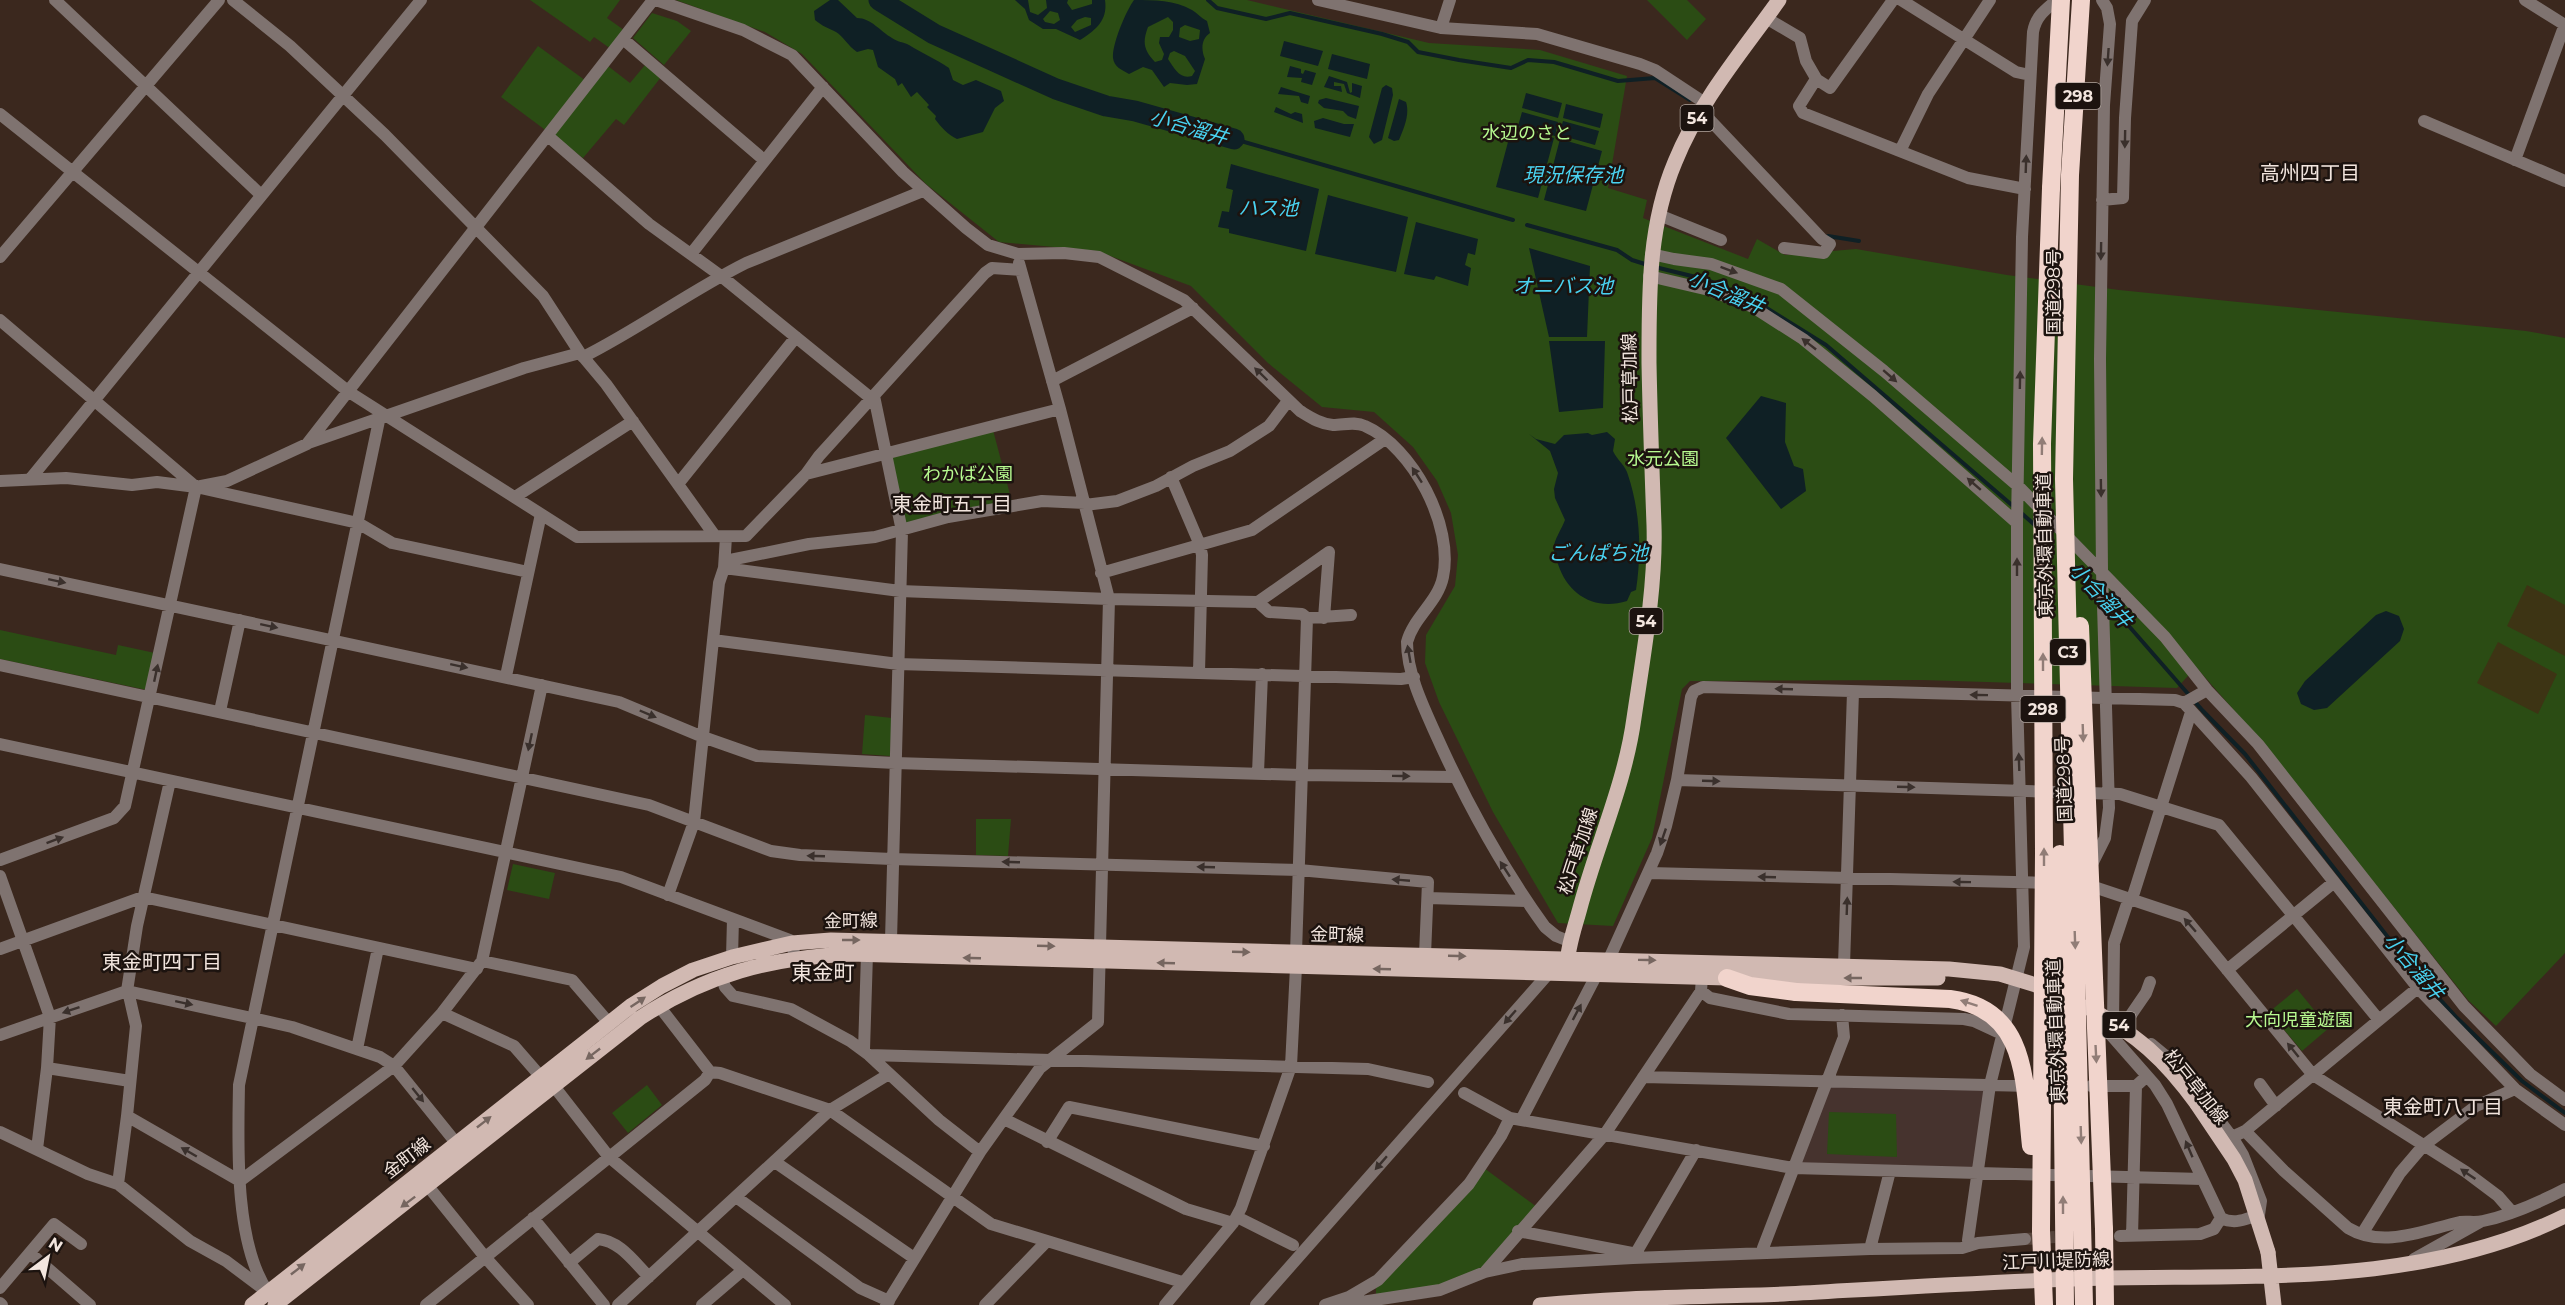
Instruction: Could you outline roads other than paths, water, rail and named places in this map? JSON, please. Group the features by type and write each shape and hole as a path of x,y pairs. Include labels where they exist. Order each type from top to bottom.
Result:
{"highway":[{"name":"国道298号","path":"2044,1305 2040,1236 2044,853 2042,444 2059,0"},
{"name":"東京外環自動車道","path":"2065,1305 2056,467 2062,161 2070,0"},
{"name":"東京外環自動車道","path":"2081,0 2070,174 2064,479 2084,1305"},
{"name":"国道298号","path":"2086,0 2078,98 2075,495 2087,844 2113,1234 2105,1278 2105,1305"},
{"path":"1727,978 1750,986 1796,992 1957,1000 1978,1006 1997,1019 2010,1033 2020,1056 2040,1204"}],"main road":[{"name":"松戸草加線","path":"1567,966 1571,942 1593,862 1615,801 1627,758 1634,720 1653,567 1650,265 1659,215 1674,164 1702,108 1779,0"},
{"name":"金町線","path":"252,1305 275,1301 428,1187 609,1023 662,986 693,970 732,957 891,940 1100,954"},
{"name":"金町線","path":"275,1301 418,1174 547,1081 659,1006 721,976 764,963 794,950 867,954 1100,954 1296,960 1549,973 1567,966"},
{"name":"金町線","path":"1296,960 1425,955 1567,966"},
{"name":"松戸草加線","path":"1567,966 1609,959 1949,969 2059,994 2116,1027 2159,1056 2234,1159 2245,1180 2270,1275 2274,1305"},
{"name":"松戸草加線","path":"1567,966 1597,974 1701,984 1727,978 1949,978 2017,983"},
{"name":"松戸草加線","path":"2116,1027 2194,1106"},
{"name":"江戸川堤防線","path":"1540,1305 1600,1300 2041,1280 2270,1275 2404,1265 2473,1251 2515,1237 2565,1216"}],"street":[{"path":"55,0 261,195"},
{"path":"0,257 219,0"},
{"path":"233,0 290,46 343,95 543,296 582,355 678,484 720,536 724,564 719,583 694,822 668,895"},
{"path":"31,478 421,0"},
{"path":"307,444 655,0 759,36 792,55 923,191 978,238 1006,252 1018,254 1064,253 1099,257 1169,291 1193,308 1288,402 1314,420 1334,425 1364,425 1396,448 1421,481 1440,523 1444,543 1443,578 1407,642 1414,677 1426,712 1485,837 1526,901 1549,931 1571,942"},
{"path":"1318,0 1441,28 1527,33 1579,46 1654,70 1702,108 1710,120 1822,239 1830,243 1824,253 1784,248"},
{"path":"1373,13 1378,0"},
{"path":"1441,28 1450,0"},
{"path":"1766,18 1800,38 1806,61 1817,80 1830,88 1893,0"},
{"path":"1901,0 1963,41 2016,72 2030,75"},
{"path":"1900,152 1928,94 1989,0"},
{"path":"1969,1246 1990,1085 2017,983 2024,947 2017,696 2022,248 2030,75 2035,24 2042,12 2059,0"},
{"path":"2024,947 2080,883 2105,838 2109,794 2102,586 2102,200 2104,105 2110,24 2107,8 2102,0"},
{"path":"2102,200 2123,198 2125,118 2133,21 2145,0"},
{"path":"2515,160 2565,25 2525,0"},
{"path":"623,39 764,160"},
{"path":"1817,80 1799,106 1803,113 1968,178 2025,189"},
{"path":"692,254 823,87"},
{"path":"0,114 349,392 382,416 577,537 746,536 806,474 819,456 985,273 992,268 1021,270"},
{"path":"2424,121 2565,181"},
{"path":"548,136 649,224 721,276 873,397 887,453 902,531 891,940"},
{"path":"196,487 227,481 307,444 382,416 524,368 582,355 624,336 721,276 923,191"},
{"path":"1659,215 1721,240"},
{"path":"736,1197 860,1288 888,1303 980,1152 1040,1068 1098,1022 1109,600 1018,254"},
{"path":"1650,265 1674,259 1711,264 1780,289 1858,350 2019,487 2177,651 2208,690 2258,744 2464,1006 2530,1074 2565,1100"},
{"path":"1650,265 1753,308 1803,339 2018,521"},
{"path":"1052,381 1193,308"},
{"path":"0,321 196,487"},
{"path":"678,484 796,337"},
{"path":"724,564 808,544 875,537 948,517 1042,501 1085,504 1117,501 1156,486 1230,451 1269,426 1288,402"},
{"path":"806,474 1060,409"},
{"path":"275,1301 257,1275 248,1240 240,1181 239,1085 382,416"},
{"path":"515,497 633,421"},
{"path":"1101,573 1252,530 1385,439"},
{"path":"1171,477 1200,545 1202,555 1199,672"},
{"path":"0,479 87,478 132,485 157,482 196,487 358,523 392,543 528,572"},
{"path":"0,860 114,818 125,807 196,487"},
{"path":"506,676 541,514"},
{"path":"724,564 900,591 1109,600 1258,602 1329,552 1324,618"},
{"path":"0,569 619,702 703,737 757,756 895,763 1301,775 1455,777"},
{"path":"1258,602 1269,612 1302,614 1307,618 1350,615"},
{"path":"1166,1305 1182,1282 1235,1220 1292,1066 1307,618"},
{"path":"220,711 240,620"},
{"path":"713,640 898,664 1414,677"},
{"path":"0,665 649,805 771,851 800,855 892,859 1299,870 1428,882 1425,955"},
{"path":"1258,773 1262,674"},
{"path":"240,1181 394,1066 442,1013 480,965 542,684"},
{"path":"1609,959 1649,873 1666,826 1677,780 1691,697 1699,688 2175,700 2187,708 2251,777 2418,988 2515,1089 2565,1125"},
{"path":"2116,1027 2164,1053 2179,1067 2243,1155 2261,1201 2259,1215 2237,1222 2221,1218 2180,1129 2116,1027 2114,944 2162,807 2187,708 2208,690"},
{"path":"1844,965 1853,692"},
{"path":"0,744 621,877 790,940 794,950"},
{"path":"1677,780 2120,794 2219,825 2379,1020"},
{"path":"118,1184 136,1026 127,991 143,897 170,781"},
{"path":"1649,873 2024,884 2080,883 2184,917 2313,1075 2498,1196 2512,1212"},
{"path":"0,876 50,1017 47,1068 37,1149"},
{"path":"2227,970 2333,883"},
{"path":"0,950 143,897 378,948 572,980 609,1023"},
{"path":"1428,898 1526,901"},
{"path":"732,957 733,919"},
{"path":"357,1049 378,948"},
{"path":"867,954 867,1053"},
{"path":"2232,1137 2245,1131 2437,972"},
{"path":"1256,1305 1549,973"},
{"path":"1325,1305 1349,1297 1378,1280 1469,1184 1515,1119 1597,974"},
{"path":"721,976 725,987 733,996 791,1009 815,1020 867,1053 939,1120 980,1152"},
{"path":"2116,1027 2146,993 2150,982"},
{"path":"1485,1272 1605,1134 1701,984 1710,998 1789,1014 1964,1019 1974,1021 2002,1034"},
{"path":"0,1035 127,991 252,1017 292,1027 357,1049 394,1066 457,1144"},
{"path":"659,1006 710,1072"},
{"path":"442,1013 514,1046 547,1081 609,1157 785,1305"},
{"path":"1764,1252 1763,1248 1844,1037 1842,1015"},
{"path":"867,1053 1368,1069 1428,1082"},
{"path":"47,1068 130,1081"},
{"path":"710,1072 720,1072 830,1110 991,1224 1182,1282"},
{"path":"426,1305 705,1080 710,1072"},
{"path":"618,1305 830,1110 889,1074"},
{"path":"1643,1077 2136,1086 2147,1076"},
{"path":"2260,1084 2276,1106"},
{"path":"2113,1234 2134,1178 2136,1086"},
{"path":"2362,1234 2400,1173 2423,1146 2476,1106 2515,1089"},
{"path":"1464,1093 1515,1119 1793,1168 2202,1179"},
{"path":"1047,1142 1069,1107 1264,1146"},
{"path":"127,1116 240,1181"},
{"path":"1004,1119 1186,1209 1235,1220 1293,1245"},
{"path":"2245,1131 2284,1171 2348,1228 2362,1234 2404,1237 2464,1221 2481,1222"},
{"path":"0,1132 88,1174 118,1184 190,1241 226,1261 275,1301"},
{"path":"1635,1256 1696,1150"},
{"path":"775,1162 914,1258"},
{"path":"1870,1249 1890,1171"},
{"path":"418,1174 485,1257 528,1305"},
{"path":"2404,1265 2481,1222 2565,1190"},
{"path":"533,1218 604,1305"},
{"path":"1341,1305 1440,1290 1485,1272 1522,1264 1635,1256 1969,1246 2040,1236 2200,1234 2214,1229 2221,1218"},
{"path":"0,1288 54,1224 81,1244"},
{"path":"1518,1232 1635,1256"},
{"path":"569,1263 598,1239 606,1239 618,1245 649,1277"},
{"path":"986,1305 1047,1241"},
{"path":"30,1253 90,1305"},
{"path":"702,1305 744,1270"}],"water":[{"path":"830,0 838,0 857,18 871,22 894,39 949,68 953,80 963,85 976,80 1001,91 1004,101 995,108 983,132 957,139 945,131 927,107 929,105 917,92 911,97 902,83 898,86 895,79 878,67 873,50 857,52 839,34 815,20 814,11"},
{"path":"1015,0 1028,0 1030,12 1038,15 1047,8 1046,0 1068,0 1067,3 1072,10 1092,4 1092,0 1105,0 1105,13 1100,24 1080,40 1056,29 1043,29 1029,20 1025,9","holes":["1050,11 1058,13 1060,20 1054,24 1045,22 1043,19","1085,17 1091,18 1091,25 1075,32 1071,27 1077,20"]},
{"path":"1134,0 1171,2 1192,10 1207,21 1210,33 1203,41 1205,59 1197,84 1170,83 1164,87 1152,70 1143,67 1129,74 1117,66 1113,52 1120,28","holes":["1168,17 1173,22 1173,30 1169,37 1160,37 1159,43 1164,54 1162,60 1155,62 1146,50 1145,38 1148,27","1185,25 1200,30 1199,39 1190,41 1179,37 1180,28","1174,51 1185,56 1195,71 1192,76 1184,76 1178,72 1168,59 1170,53"]},
{"path":"1284,41 1323,51 1318,66 1280,56"},
{"path":"1332,54 1370,64 1367,79 1328,69"},
{"path":"1290,66 1301,69 1303,74 1305,70 1316,73 1312,85 1301,82 1302,78 1287,77"},
{"path":"1329,76 1347,82 1350,93 1352,83 1362,86 1360,98 1347,93 1344,84 1334,82 1334,86 1341,86 1342,92 1324,87"},
{"path":"1386,85 1392,88 1393,95 1382,140 1374,144 1369,137 1382,88"},
{"path":"1281,87 1310,96 1308,104 1301,102 1299,96 1278,94"},
{"name":"現況保存池","path":"1526,93 1562,103 1558,118 1522,108"},
{"path":"1326,98 1359,106 1356,119 1343,111 1324,108 1318,103 1319,100"},
{"path":"1399,99 1406,102 1407,116 1399,140 1394,141 1388,138"},
{"name":"現況保存池","path":"1566,104 1603,114 1600,128 1563,118"},
{"path":"1276,107 1291,114 1295,112 1302,114 1303,123 1274,112"},
{"name":"現況保存池","path":"1522,112 1558,122 1555,136 1518,126"},
{"path":"1323,118 1344,124 1354,124 1350,137 1315,128 1314,121"},
{"name":"現況保存池","path":"1563,121 1599,131 1595,145 1559,135"},
{"name":"現況保存池","path":"1512,127 1554,138 1538,198 1496,187"},
{"name":"現況保存池","path":"1560,139 1602,151 1586,211 1544,200"},
{"name":"ハス池","path":"1231,164 1319,189 1306,251 1229,233 1229,229 1218,227 1222,211 1229,212 1233,190 1226,188"},
{"name":"ハス池","path":"1328,195 1408,217 1396,272 1315,254"},
{"path":"1416,222 1478,239 1475,255 1468,253 1465,265 1471,268 1468,286 1436,276 1434,280 1404,274"},
{"name":"オニバス池","path":"1529,248 1590,266 1587,337 1549,337"},
{"path":"1549,341 1605,341 1603,408 1559,412"},
{"path":"1761,396 1786,403 1785,442 1794,466 1803,469 1806,491 1781,509 1726,438"},
{"name":"ごんぱち池","path":"1607,432 1615,439 1613,451 1627,472 1632,489 1639,546 1636,590 1631,592 1627,601 1615,604 1604,604 1584,598 1568,584 1563,575 1554,547 1565,520 1555,498 1554,489 1558,473 1550,451 1529,434 1536,439 1555,444 1564,435 1588,433 1592,435"},
{"path":"2386,611 2399,616 2404,629 2400,641 2327,708 2314,710 2301,704 2297,693 2305,681 2376,615"}],"waterway":[{"name":"小合溜井","path":"879,0 934,34 1056,89 1106,106 1135,111 1234,139"},
{"path":"1208,0 1217,8 1266,19 1290,13 1382,34 1408,42 1418,52 1459,60 1511,68 1528,60 1554,62 1618,81 1655,78 1690,100"},
{"name":"小合溜井","path":"1234,139 1513,220"},
{"name":"小合溜井","path":"1527,225 1617,250 1632,260 1648,265"},
{"path":"1828,236 1859,241"},
{"name":"小合溜井","path":"1655,267 1708,280 1755,302"},
{"name":"小合溜井","path":"1765,307 1826,345 2013,506"},
{"name":"小合溜井","path":"2019,511 2036,526"},
{"name":"小合溜井","path":"2072,564 2100,594"},
{"name":"小合溜井","path":"2107,601 2203,711 2245,754 2415,972 2457,1018 2522,1081 2565,1113"}],"tunnel":[{"path":"2025,1239 2055,1237"}],"district":[{"name":"高州四丁目","path":"2310,173"},
{"name":"東金町五丁目","path":"952,504"},
{"name":"東金町四丁目","path":"162,962"},
{"name":"東金町","path":"823,972"},
{"name":"東金町八丁目","path":"2443,1107"}],"park label":[{"name":"水辺のさと","path":"1527,133"},
{"name":"水元公園","path":"1663,459"},
{"name":"わかば公園","path":"968,474"},
{"name":"大向児童遊園","path":"2299,1020"}]}
